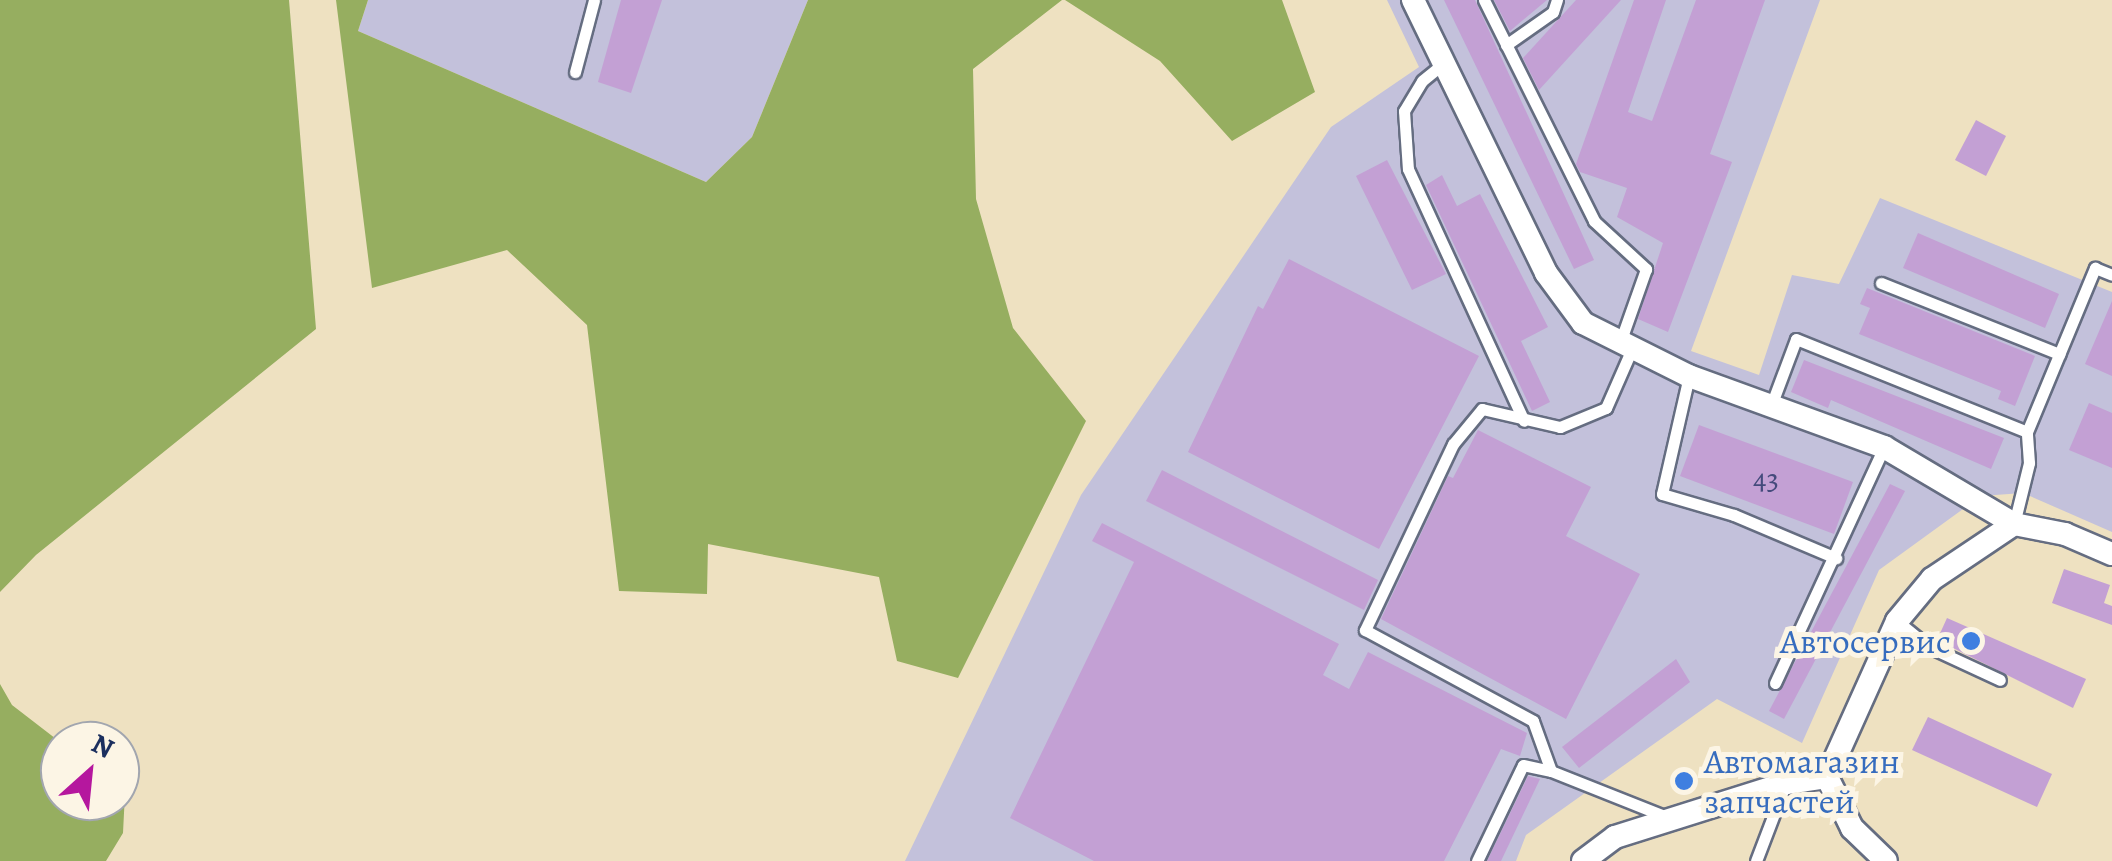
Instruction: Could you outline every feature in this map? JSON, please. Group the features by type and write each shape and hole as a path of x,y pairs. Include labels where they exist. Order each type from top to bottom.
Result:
{"street":[{"path":"1412,0 1546,273 1582,323 1631,351 1689,376 1772,403 1884,447 2014,524 2065,534 2112,554"},
{"path":"1827,778 1896,621 1932,579 2014,524"},
{"path":"1583,861 1615,837 1786,783 1827,778"},
{"path":"1827,778 1852,828 1886,861"}],"lane":[{"path":"575,72 594,0"},
{"path":"1484,0 1594,221 1646,269 1623,334 1631,351 1606,408 1560,427 1482,408 1453,444 1365,630 1533,721 1552,771"},
{"path":"1506,44 1553,12 1557,0"},
{"path":"1444,64 1422,82 1404,111 1402,141 1419,200 1524,421"},
{"path":"2014,524 2030,463 2027,432 2095,268 2112,275"},
{"path":"1881,282 2059,354"},
{"path":"1772,403 1796,339 2027,432"},
{"path":"1689,376 1662,494 1734,515 1836,558"},
{"path":"1774,683 1836,558 1884,447"},
{"path":"1896,621 1929,647 2000,680"},
{"path":"1477,861 1523,765 1552,771 1672,819"},
{"path":"1756,861 1786,783"}],"shaded area":[{"path":"368,0 808,0 752,137 706,182 358,31"},
{"path":"1387,0 1820,0 1691,351 1759,375 1792,275 1839,284 1880,198 2112,292 2112,532 2023,493 1981,496 1879,570 1802,743 1717,699 1526,835 1516,861 905,861 1081,495 1331,127 1419,67"}],"green space":[{"path":"0,0 289,0 316,329 36,555 0,592"},
{"path":"336,0 368,0 358,31 706,182 752,137 808,0 1062,0 973,69 976,199 1013,328 1086,421 958,678 897,661 879,577 708,544 707,594 619,591 587,325 507,250 372,288"},
{"path":"1065,0 1282,0 1315,92 1232,141 1160,61"},
{"path":"0,684 12,705 40,727 40,821 124,821 123,833 106,861 0,861"}],"building":[{"path":"621,0 662,0 631,93 598,82"},
{"path":"1444,0 1475,0 1594,260 1574,269"},
{"path":"1494,0 1547,0 1510,31"},
{"path":"1576,0 1621,0 1539,90 1523,58"},
{"path":"1634,0 1666,0 1628,112 1652,121 1696,0 1765,0 1710,154 1732,162 1668,332 1638,319 1663,243 1617,217 1627,188 1580,172 1576,164"},
{"path":"1976,120 2006,136 1986,176 1955,160"},
{"path":"1387,160 1446,274 1412,290 1356,176"},
{"path":"1442,175 1457,206 1480,194 1548,327 1521,341 1550,402 1532,411 1426,185"},
{"path":"1918,233 2059,294 2045,328 1903,268"},
{"path":"1289,259 1479,356 1379,549 1188,452 1258,306 1263,309"},
{"path":"1867,288 2035,356 2015,406 1998,399 2001,391 1859,334 1870,308 1860,304"},
{"path":"2112,301 2112,376 2085,364"},
{"path":"1804,360 2004,438 1991,469 1831,400 1828,408 1791,392"},
{"path":"2089,403 2112,413 2112,468 2069,450"},
{"path":"1699,425 1853,482 1834,534 1680,476"},
{"path":"1478,430 1591,487 1566,536 1640,574 1566,719 1381,619 1448,476 1453,478"},
{"path":"1162,470 1378,580 1364,610 1146,501"},
{"path":"1890,484 1905,491 1784,719 1769,711"},
{"path":"1102,523 1339,644 1323,675 1349,689 1368,652 1527,733 1520,756 1501,749 1444,861 1094,861 1010,818 1134,562 1092,541"},
{"path":"2064,569 2110,585 2104,603 2112,606 2112,625 2052,603"},
{"path":"1947,618 2086,679 2073,708 1937,640"},
{"path":"1676,659 1690,682 1579,768 1562,747"},
{"path":"1928,717 2052,774 2037,807 1912,750"},
{"path":"1528,776 1540,779 1501,861 1487,861"}],"place":[{"name":"Автосервис","path":"1971,641"},
{"name":"Автомагазин запчастей","path":"1684,781"}]}
